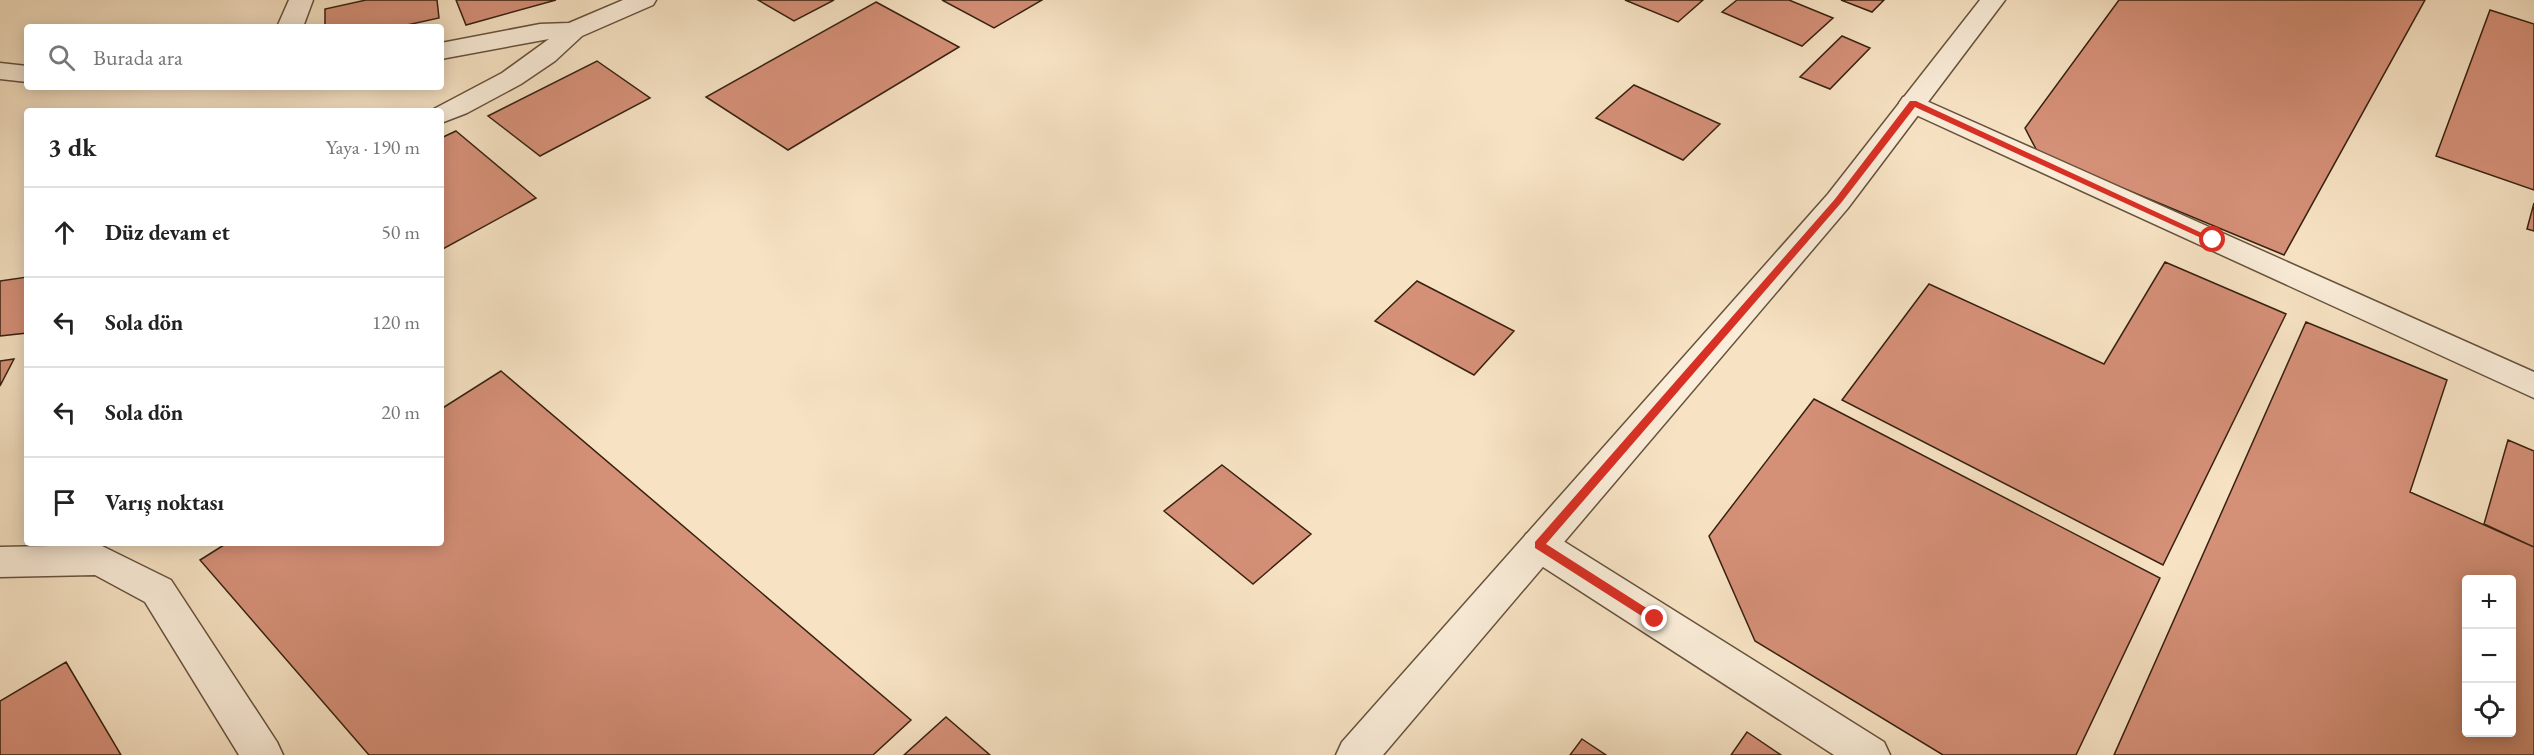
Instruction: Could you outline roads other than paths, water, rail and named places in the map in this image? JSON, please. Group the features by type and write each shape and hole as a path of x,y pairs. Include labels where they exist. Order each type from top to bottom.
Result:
{"street":[{"path":"291,24 301,0"},
{"path":"444,50 540,33 573,31 644,0"},
{"path":"1357,755 1838,201 1993,0"},
{"path":"444,114 467,103 558,48 573,31"},
{"path":"0,72 24,74"},
{"path":"1913,103 2534,386"},
{"path":"1539,545 1869,755"},
{"path":"0,562 100,560 158,591 262,755"}]}
